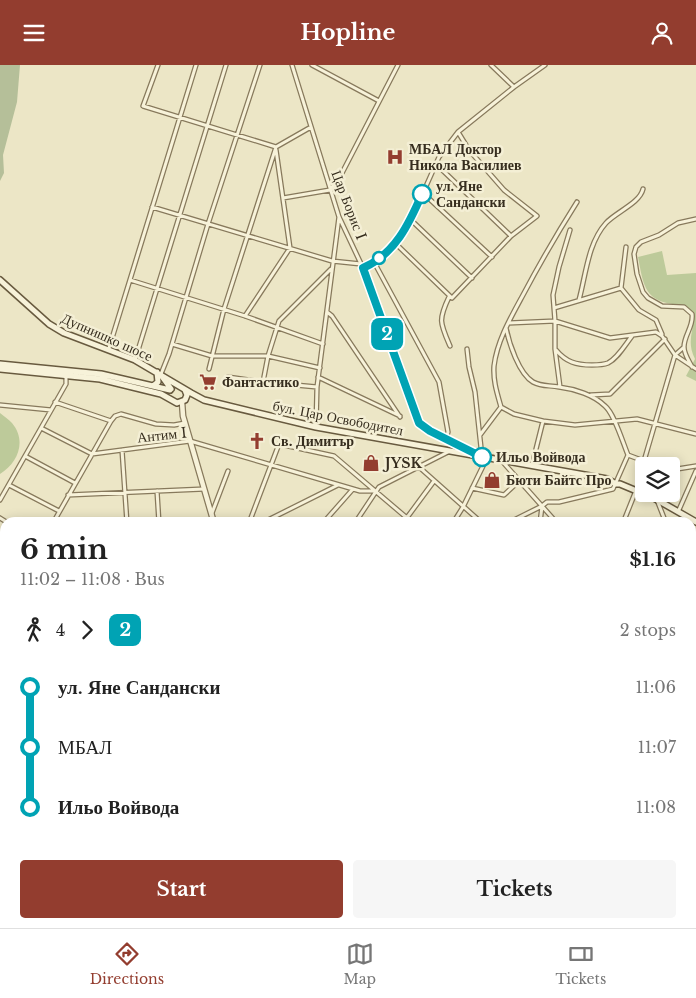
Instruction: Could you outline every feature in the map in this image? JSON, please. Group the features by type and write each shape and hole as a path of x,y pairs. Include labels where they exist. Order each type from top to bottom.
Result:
{"main road":[{"name":"Дупнишко шосе","path":"0,280 50,324 64,333 135,359 204,399"},
{"path":"0,364 101,374 171,390"},
{"path":"0,369 100,379 161,393 172,401 204,399"},
{"path":"153,386 158,381 159,373"},
{"path":"159,373 171,390"},
{"path":"172,401 169,395 176,386 182,387 186,393 184,401"},
{"name":"бул. Цар Освободител","path":"204,399 316,427 607,479 635,491"},
{"path":"616,484 635,493"},
{"name":"бул. Цар Освободител","path":"660,502 687,517"}],"street":[{"path":"158,65 143,106 276,147"},
{"path":"109,348 196,65"},
{"path":"135,359 226,65"},
{"path":"159,373 172,344 208,224 260,65"},
{"name":"Цар Борис I","path":"292,65 339,217 362,266 417,419 426,429 482,457"},
{"path":"312,65 379,101"},
{"path":"283,198 330,190 342,173 398,65"},
{"path":"491,65 514,87"},
{"path":"152,207 332,261 362,266 374,262 395,243 411,220 444,149 458,132 545,65"},
{"path":"209,369 224,309 276,147 311,127"},
{"path":"450,346 440,321 450,297 472,278 512,236 537,217 504,190 469,150 458,132"},
{"path":"245,316 290,248 276,147"},
{"path":"436,165 512,236"},
{"path":"579,300 594,240 613,216 638,199 643,189"},
{"path":"423,193 492,257"},
{"path":"577,202 532,278 506,328 497,352 494,373 501,407 514,414 543,421 576,425 637,419 696,434"},
{"path":"316,427 318,377 339,217"},
{"path":"645,457 675,355 684,347 691,325 692,314 684,307 662,306 642,292 634,254 636,247 641,242 659,235 678,223 696,219"},
{"path":"411,220 472,278"},
{"path":"560,387 555,349 553,295 554,285 570,231"},
{"path":"395,243 450,297"},
{"path":"626,247 621,288 640,310 656,320 675,355 696,369"},
{"path":"374,262 439,382 448,432 446,439"},
{"path":"263,383 268,356 277,328 284,315 331,268"},
{"path":"130,280 224,309 323,344"},
{"path":"554,309 621,288"},
{"path":"318,377 400,417 332,316 327,312"},
{"path":"509,323 555,321 610,338 656,332 665,339"},
{"path":"506,328 518,363 528,378 542,385 560,387 590,395 610,394 665,339"},
{"path":"555,349 572,363 602,365 616,357 632,335"},
{"path":"172,344 212,356 268,356 320,368"},
{"path":"684,347 692,367"},
{"path":"457,517 483,466 474,383 469,367 467,349"},
{"path":"0,500 66,384 66,376"},
{"path":"228,377 263,383 317,387"},
{"path":"520,517 542,506 547,501 559,502 613,489 616,484 628,455 608,409 590,395"},
{"path":"172,401 183,417"},
{"path":"184,401 184,423 213,517"},
{"path":"55,402 111,421"},
{"path":"0,405 51,410"},
{"path":"480,435 501,407"},
{"path":"56,517 114,416 122,414 156,424 174,425 184,423"},
{"path":"532,465 543,421"},
{"path":"41,427 92,454"},
{"name":"Антим I","path":"92,454 190,441 360,491 375,491"},
{"path":"251,517 279,444 334,456 406,517"},
{"path":"122,450 127,517"},
{"path":"359,517 375,491 392,480 450,451"},
{"path":"628,455 635,458"},
{"path":"25,456 75,483"},
{"path":"501,460 552,517"},
{"path":"678,512 696,471 696,466 680,469"},
{"path":"419,467 475,517"},
{"path":"212,513 228,471"},
{"path":"408,517 434,481"},
{"path":"472,488 504,495 519,481"},
{"path":"9,485 59,511"},
{"path":"274,517 338,485"},
{"path":"68,495 204,489"},
{"path":"328,517 353,489"},
{"path":"157,491 159,517"},
{"path":"626,517 635,493"},
{"path":"658,502 664,517"},
{"path":"541,517 542,506"}],"green space":[{"path":"0,65 20,65 17,102 3,155 4,173 0,181"},
{"path":"662,251 667,275 696,273 696,381 686,376 695,359 691,346 693,312 686,307 662,302 655,298 646,288 641,274 638,257"},
{"path":"0,413 17,430 20,444 12,464 0,474"}],"bus line":[{"name":"2","path":"422,194 411,220 400,238 374,262 363,268 419,423 426,429 482,457"}],"place":[{"name":"МБАЛ Доктор Никола Василиев","path":"395,157"},
{"name":"ул. Яне Сандански","path":"422,194"},
{"name":"Фантастико","path":"208,382"},
{"name":"Св. Димитър","path":"257,441"},
{"name":"Ильо Войвода","path":"482,457"},
{"name":"JYSK","path":"371,463"},
{"name":"Бюти Байтс Про","path":"492,480"}]}
